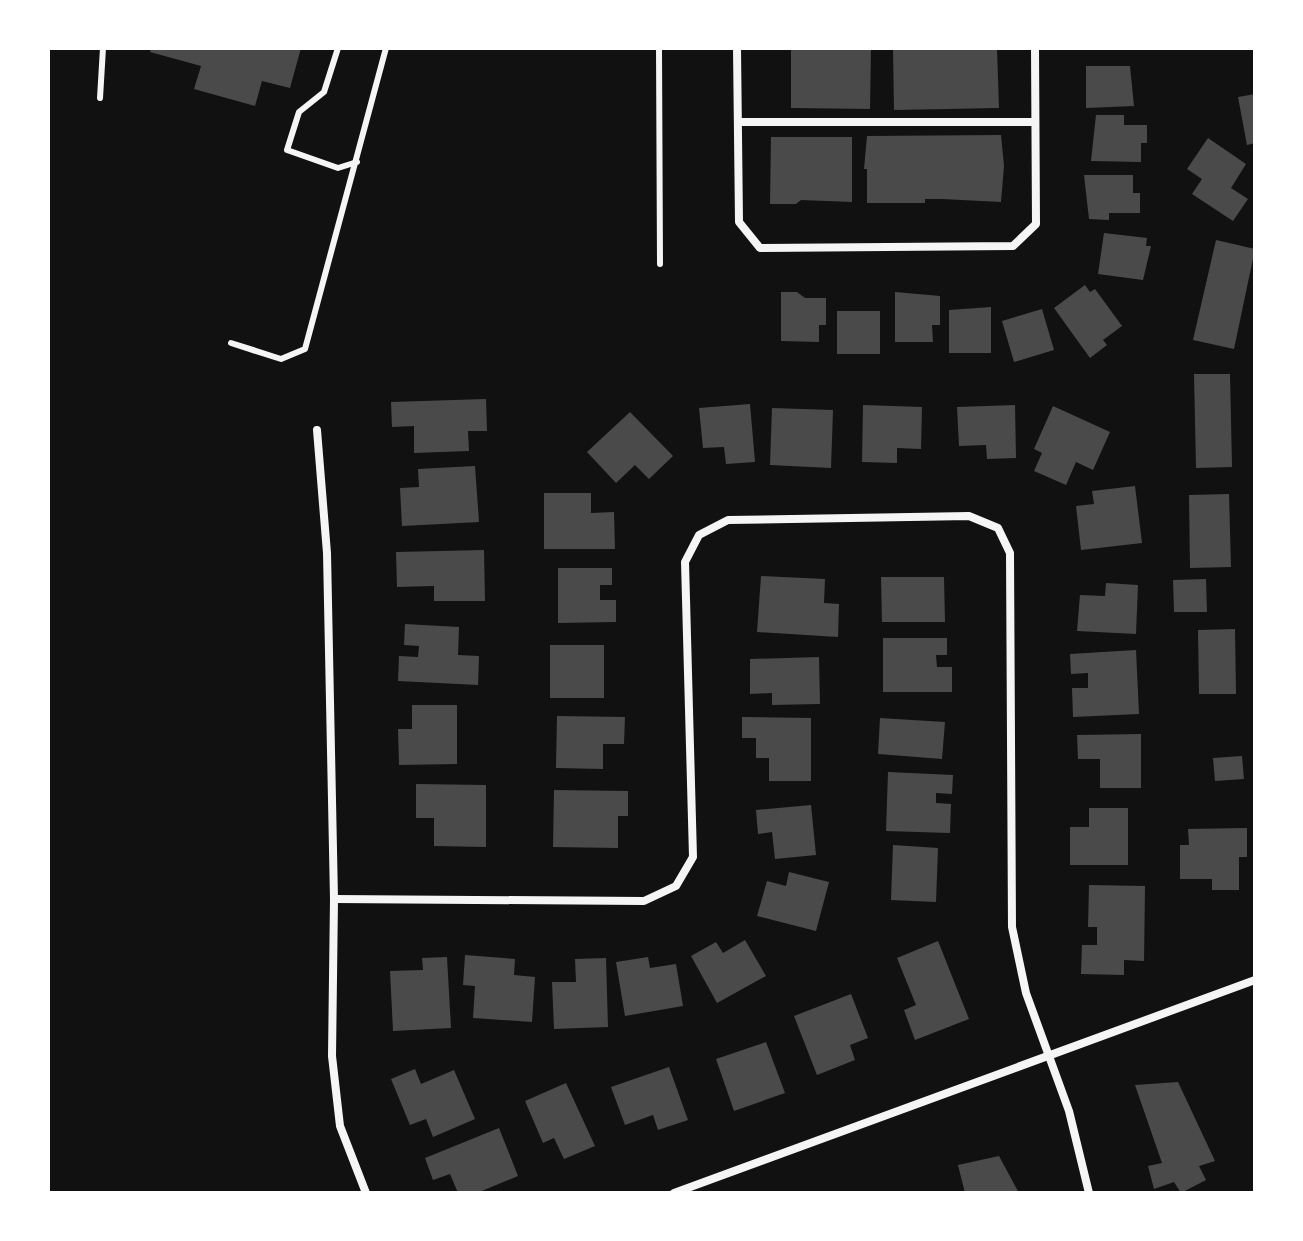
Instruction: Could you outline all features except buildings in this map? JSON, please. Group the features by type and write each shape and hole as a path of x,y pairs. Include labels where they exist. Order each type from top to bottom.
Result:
{"street":[{"path":"737,48 739,222 760,248 1013,246 1036,224 1035,48"},
{"path":"738,122 1035,122"},
{"path":"317,430 327,553 334,899 332,1056 340,1126 366,1193"},
{"path":"334,899 644,901 676,886 693,857 685,562 699,535 728,520 969,516 998,528 1010,553 1012,927 1026,993 1069,1111 1089,1193"},
{"path":"674,1193 1255,980"}],"lane":[{"path":"100,98 103,48"},
{"path":"338,48 324,92 299,112 287,150 338,168 357,162"},
{"path":"231,343 281,359 305,349 386,48"},
{"path":"659,48 660,264"}]}
